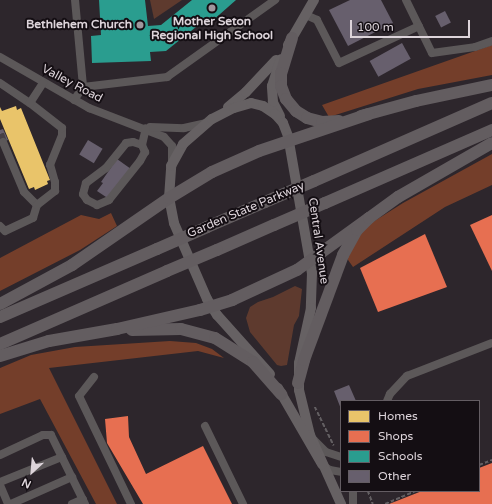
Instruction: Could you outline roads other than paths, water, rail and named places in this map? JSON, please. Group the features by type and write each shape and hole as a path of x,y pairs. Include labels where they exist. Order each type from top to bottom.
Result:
{"highway":[{"path":"292,38 281,78 282,90 292,108 303,117 318,121 345,120 416,101 492,85"},
{"name":"Garden State Parkway","path":"0,317 492,103"},
{"path":"0,304 95,250 169,198 238,160 369,114"},
{"name":"Garden State Parkway","path":"0,344 492,130"},
{"path":"0,356 49,341 117,329 212,307 259,290 311,262 369,218 418,184 492,143"},
{"path":"298,383 304,360 342,255 354,234 369,218"},
{"path":"117,329 174,329 208,335 247,357 281,394"}],"main road":[{"path":"283,123 273,102 272,86 276,70 292,38 314,0"},
{"path":"212,119 259,80 292,38"},
{"name":"Central Avenue","path":"322,464 281,394 257,357 212,307 174,223 169,198 171,166 183,144 212,119 241,105 256,104 271,110 283,123 289,142 311,262 312,300 299,363 298,383 310,435 341,504"}],"street":[{"path":"74,100 83,87 75,0"},
{"path":"83,87 167,77 275,0"},
{"path":"406,0 432,53 475,46 492,41"},
{"path":"306,15 317,20 339,63 419,26"},
{"name":"Valley Road","path":"0,57 43,83 102,114 146,128 164,137 170,143 173,150 171,166"},
{"path":"0,83 30,103 62,128 62,135 50,165 55,182 55,191 37,205 33,218 3,228 0,238"},
{"path":"30,103 43,83"},
{"name":"Valley Road","path":"137,125 184,128 212,119"},
{"path":"144,149 133,142 126,144 106,168 86,183 83,194 97,205 103,203 118,191 144,149 146,128"},
{"path":"3,142 24,192 37,205"},
{"path":"387,400 390,394 407,376 492,343"},
{"path":"94,377 79,396 131,504"},
{"path":"205,426 243,504"},
{"path":"0,454 44,435 51,435 84,502 72,504"},
{"path":"310,435 326,452 340,457"},
{"path":"0,482 62,457"},
{"path":"322,464 330,470 340,472"},
{"path":"11,504 72,477"},
{"path":"0,485 8,504"},
{"path":"353,492 353,504"}],"tunnel":[{"path":"0,134 3,142"}],"place":[{"name":"Mother Seton Regional High School","path":"212,8"},
{"name":"Bethlehem Church","path":"140,25"}]}
